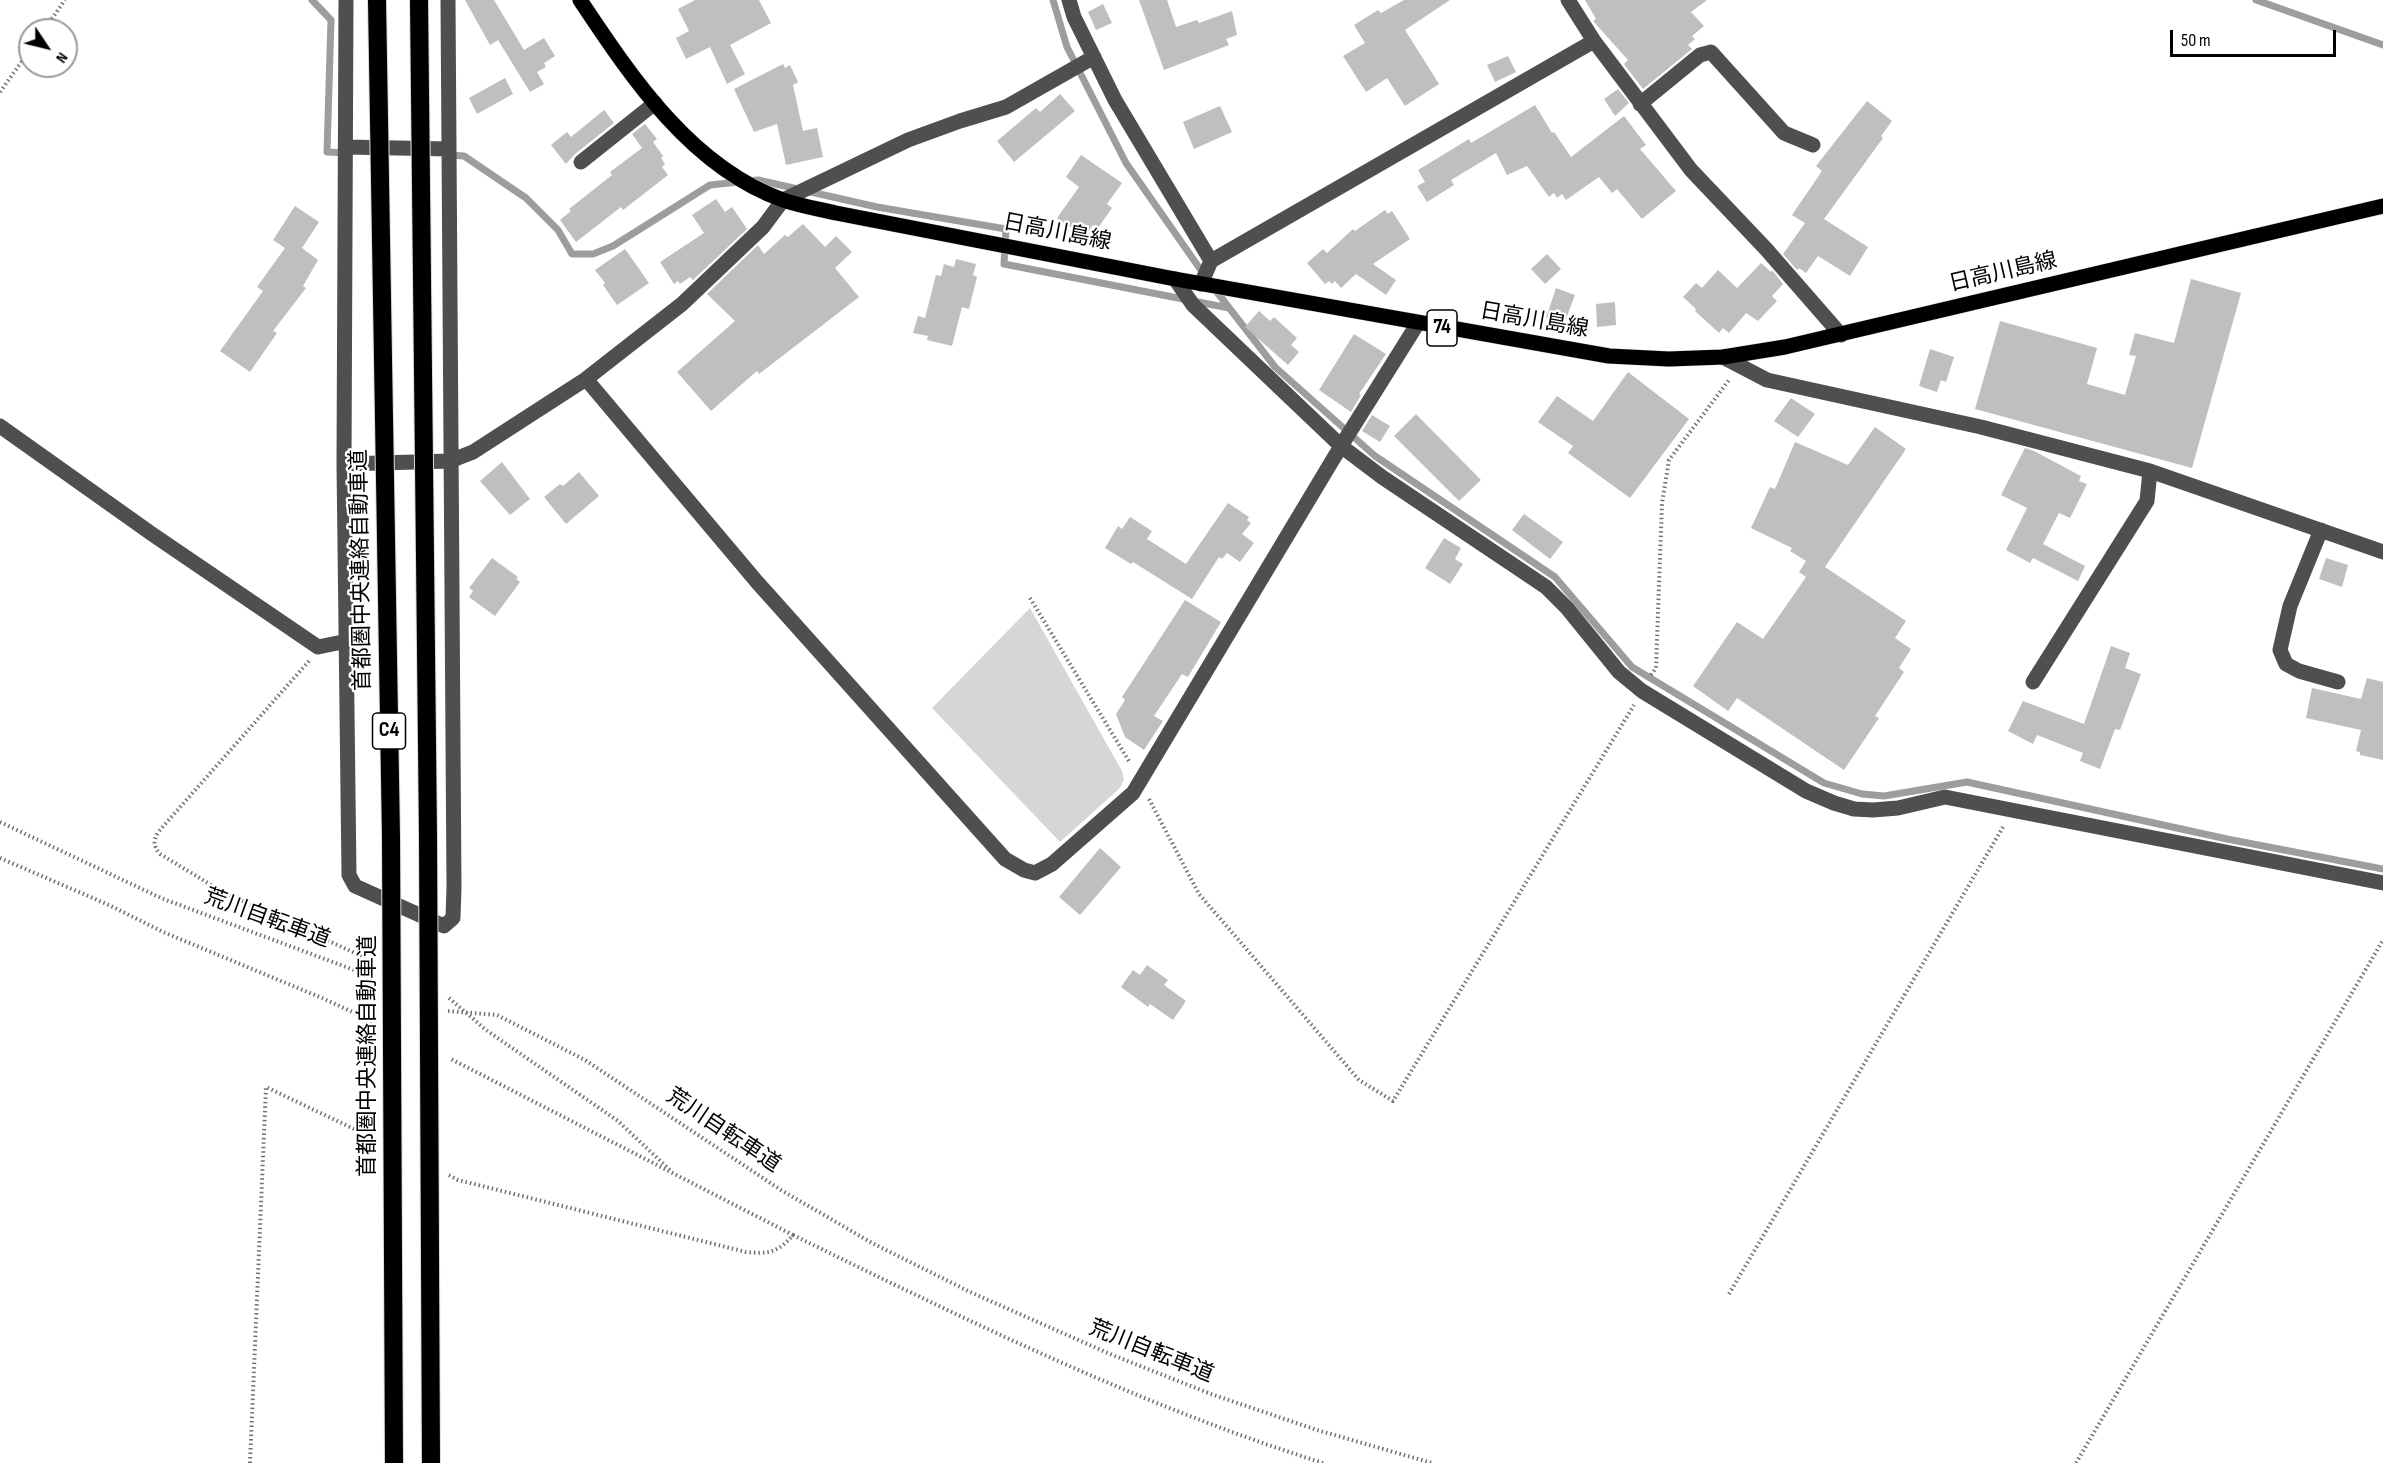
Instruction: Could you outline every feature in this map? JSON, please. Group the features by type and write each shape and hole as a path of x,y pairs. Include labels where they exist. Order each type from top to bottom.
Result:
{"highway":[{"name":"首都圏中央連絡自動車道","path":"377,0 391,837 394,1463"},
{"name":"C4","path":"419,0 428,848 431,1463"}],"main road":[{"name":"日高川島線","path":"580,0 629,71 696,148 735,175 783,200 836,213 1201,284 1609,356 1669,359 1724,357 1785,347 1841,336 2383,206"}],"street":[{"path":"346,0 344,464 349,875 355,886 444,926 453,918 454,887 450,461 452,311 448,0"},
{"path":"1069,0 1074,17 1115,100 1211,261"},
{"path":"1569,0 1594,41 1691,171 1766,249 1841,336"},
{"path":"1201,284 1211,261 1594,41"},
{"path":"1640,104 1700,55 1711,52 1784,133 1814,145"},
{"path":"344,464 450,461 473,452 586,379 682,304 763,227 783,200 908,140 1006,107 1094,57"},
{"path":"581,162 655,103"},
{"path":"346,147 449,149"},
{"path":"1175,279 1193,305 1341,446 1382,477 1546,586 1619,672 1642,691 1806,791 1854,809 1873,810 1898,808 1945,797 2383,883"},
{"path":"586,379 757,582 1005,859 1023,870 1035,873 1052,864 1133,793 1341,446 1418,323"},
{"path":"1724,357 1767,380 1981,427 2150,471 2383,552"},
{"path":"0,426 152,534 318,647 347,641"},
{"path":"2033,682 2147,501 2150,471"},
{"path":"2320,530 2290,606 2280,650 2286,664 2338,682"}],"path":[{"path":"52,18 65,0"},
{"path":"0,92 18,67"},
{"path":"1030,598 1094,700 1199,894 1359,1080 1393,1101 1656,668 1662,502 1669,460 1740,365"},
{"path":"318,647 311,659 159,831 154,839 155,848 160,854 221,891 380,964"},
{"path":"1729,1294 2003,826 2008,809"},
{"name":"荒川自転車道","path":"0,822 161,898 381,980"},
{"path":"0,858 108,905 163,932 322,998 382,1026"},
{"path":"2076,1463 2383,940"},
{"path":"448,997 486,1030 618,1121 677,1177"},
{"name":"荒川自転車道","path":"444,1011 497,1015 585,1060 781,1190 872,1242 970,1293 1110,1354 1211,1394 1317,1430 1432,1463"},
{"path":"443,1056 519,1093 677,1177 921,1299 1077,1370 1237,1434 1323,1463"},
{"path":"250,1463 266,1087 375,1139"},
{"path":"448,1175 458,1180 746,1252 765,1254 784,1246 793,1235"}],"shaded area":[{"path":"1030,608 1122,771 1124,779 1120,788 1060,842 932,708"}],"building":[{"path":"465,0 494,0 524,50 544,38 555,56 544,63 546,67 537,72 544,84 530,92 498,40 490,45"},
{"path":"695,0 759,0 771,23 730,45 745,74 727,84 710,47 686,59 676,38 689,31 678,9"},
{"path":"1139,0 1167,0 1176,27 1197,20 1199,23 1232,11 1237,35 1226,39 1229,45 1164,70"},
{"path":"1404,0 1450,0 1405,30 1439,84 1405,106 1387,78 1366,92 1343,56 1365,43 1354,25 1378,10 1381,13"},
{"path":"1585,0 1707,0 1691,12 1704,26 1692,36 1695,39 1688,45 1692,49 1643,89 1624,64 1628,60 1593,21 1596,19"},
{"path":"1103,4 1112,23 1096,30 1088,12"},
{"path":"1508,56 1516,72 1495,82 1487,65"},
{"path":"783,64 785,68 790,65 798,82 793,85 803,131 817,128 823,157 786,165 777,124 754,132 734,89"},
{"path":"505,78 513,94 477,114 469,98"},
{"path":"1618,89 1629,103 1615,116 1604,99"},
{"path":"1060,94 1075,111 1014,162 997,141 1036,108 1040,112"},
{"path":"1867,101 1892,121 1881,136 1883,138 1824,219 1868,247 1850,276 1818,256 1806,273 1799,268 1797,270 1783,254 1805,223 1792,215 1822,171 1816,166"},
{"path":"1535,105 1552,133 1554,132 1571,157 1624,116 1646,145 1640,149 1676,191 1642,219 1617,189 1612,193 1599,177 1566,200 1562,194 1557,198 1554,193 1549,197 1527,166 1507,175 1496,153 1451,180 1454,185 1427,202 1417,186 1425,182 1418,170 1469,139 1471,143"},
{"path":"1220,106 1232,132 1194,149 1183,122"},
{"path":"604,110 614,123 566,164 551,145 567,132 571,137"},
{"path":"645,124 657,139 653,142 663,156 661,158 665,164 662,167 668,175 623,210 621,207 576,242 560,220 571,211 569,209 612,175 610,172 642,148 632,134"},
{"path":"1081,155 1122,183 1107,204 1112,208 1098,228 1093,225 1085,237 1057,218 1079,187 1066,177"},
{"path":"716,199 725,212 732,207 747,229 693,280 690,277 680,284 678,281 674,284 660,262 704,233 692,215"},
{"path":"295,206 319,222 302,248 318,260 303,286 306,288 273,331 277,333 250,372 220,351 263,291 257,287 285,248 273,240"},
{"path":"1385,210 1388,214 1392,211 1410,239 1373,264 1396,280 1386,295 1356,274 1341,288 1335,281 1332,284 1329,281 1325,284 1307,263 1323,249 1327,253 1353,229 1355,231"},
{"path":"803,224 825,247 836,236 852,252 835,268 859,297 759,374 757,371 711,411 677,372 735,321 707,294 758,245 764,254 785,235 788,237"},
{"path":"625,249 649,283 617,305 595,270"},
{"path":"1547,254 1561,269 1545,284 1531,269"},
{"path":"956,259 976,264 973,275 977,277 969,309 962,307 952,346 927,340 928,336 913,333 918,316 925,318 936,275 941,276 944,264 954,267"},
{"path":"1761,263 1771,272 1772,270 1783,284 1772,296 1777,301 1758,321 1746,313 1729,333 1723,328 1719,333 1683,297 1696,283 1702,288 1718,270 1737,288"},
{"path":"2191,279 2241,293 2192,468 1975,409 2000,321 2097,348 2087,384 2125,395 2136,356 2129,355 2135,333 2174,343"},
{"path":"1556,288 1575,295 1564,324 1546,318"},
{"path":"1615,302 1616,325 1597,327 1596,304"},
{"path":"1259,311 1270,321 1274,317 1297,338 1291,345 1299,352 1288,365 1245,327"},
{"path":"1354,334 1386,354 1359,394 1361,395 1351,412 1319,390"},
{"path":"1930,349 1954,357 1946,382 1941,380 1937,392 1919,386"},
{"path":"1628,372 1689,419 1630,498 1568,453 1573,446 1538,422 1557,396 1593,421"},
{"path":"1791,398 1815,414 1798,437 1774,421"},
{"path":"1416,414 1481,480 1459,501 1394,436"},
{"path":"1372,415 1390,426 1380,442 1362,431"},
{"path":"1875,427 1906,449 1825,567 1906,621 1895,638 1911,649 1899,668 1904,672 1875,716 1879,718 1844,770 1737,698 1728,711 1693,686 1737,622 1763,639 1806,577 1799,572 1806,561 1790,551 1792,548 1751,528 1770,487 1775,489 1795,442 1848,465"},
{"path":"2025,448 2081,476 2079,481 2087,484 2070,518 2059,513 2043,544 2085,566 2078,581 2033,558 2030,563 2006,550 2027,508 2001,495"},
{"path":"502,462 530,499 510,515 480,481"},
{"path":"579,472 599,496 566,524 544,497 560,484 563,486"},
{"path":"1228,503 1249,517 1247,520 1251,523 1242,534 1254,543 1240,562 1227,553 1222,559 1219,557 1192,599 1133,562 1131,564 1105,548 1118,526 1122,529 1130,517 1152,531 1147,539 1186,564"},
{"path":"1524,514 1563,542 1550,559 1512,530"},
{"path":"1444,538 1461,548 1455,559 1463,564 1450,584 1425,568"},
{"path":"492,558 518,577 516,579 520,582 495,616 469,597 473,591 469,588"},
{"path":"2326,558 2348,565 2342,587 2319,579"},
{"path":"1185,600 1221,622 1188,677 1182,674 1154,716 1163,721 1144,750 1125,737 1116,714 1125,700 1122,697"},
{"path":"2111,646 2130,653 2125,668 2141,674 2120,730 2115,729 2100,769 2080,761 2083,753 2037,735 2033,744 2008,731 2023,701 2084,724"},
{"path":"2367,678 2383,682 2383,760 2360,755 2360,752 2356,751 2361,730 2306,718 2312,688 2361,699"},
{"path":"1100,848 1121,867 1080,915 1059,897"},
{"path":"1147,965 1168,980 1164,985 1186,1001 1173,1020 1150,1004 1148,1007 1121,987 1133,970 1140,975"}],"waterway":[{"path":"312,0 331,20 327,152 345,153"},
{"path":"1053,0 1067,47 1126,163 1205,276"},
{"path":"2256,0 2383,45"},
{"path":"449,155 464,156 526,198 558,230 572,254 593,254 613,246 710,185 758,180 877,207 1006,229 1004,264 1229,308"},
{"path":"1213,287 1275,367 1375,456 1555,577 1632,667 1824,783 1862,794 1884,796 1967,782 2227,839 2383,869"}]}
